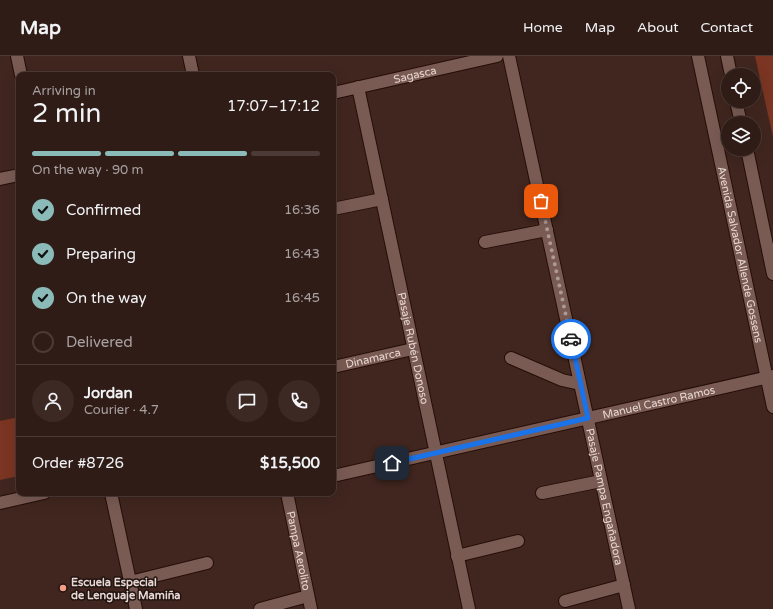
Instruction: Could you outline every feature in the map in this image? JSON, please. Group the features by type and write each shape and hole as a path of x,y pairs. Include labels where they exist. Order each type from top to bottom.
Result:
{"street":[{"path":"16,56 20,72"},
{"path":"189,56 192,72"},
{"name":"Sagasca","path":"336,92 498,56"},
{"name":"Pasaje Pampa Engañadora","path":"509,56 629,609"},
{"name":"Avenida Salvador Allende Gossens","path":"698,56 770,376 773,407"},
{"path":"727,56 730,68"},
{"name":"Pasaje Rubén Donoso","path":"358,87 469,609"},
{"path":"748,156 773,274"},
{"path":"0,179 16,176"},
{"path":"336,208 382,199"},
{"path":"485,242 547,230"},
{"name":"Dinamarca","path":"336,366 413,349"},
{"path":"511,358 562,380 580,384"},
{"name":"Manuel Castro Ramos","path":"336,475 770,376"},
{"path":"542,494 601,481"},
{"path":"0,503 31,496"},
{"path":"112,496 136,609"},
{"name":"Pampa Aerolito","path":"288,496 311,609"},
{"path":"457,556 518,541"},
{"path":"130,582 207,563"},
{"path":"565,601 624,585"},
{"path":"260,609 308,596"}],"shaded area":[{"path":"755,56 773,56 773,137 761,83 761,68 758,68"},
{"path":"16,418 16,477 0,480 0,421"}],"way so far":[{"path":"541,201 571,339"}],"place":[{"name":"Escuela Especial de Lenguaje Mamiña","path":"63,588"}],"route":[{"path":"392,463 588,418 571,339"}]}
